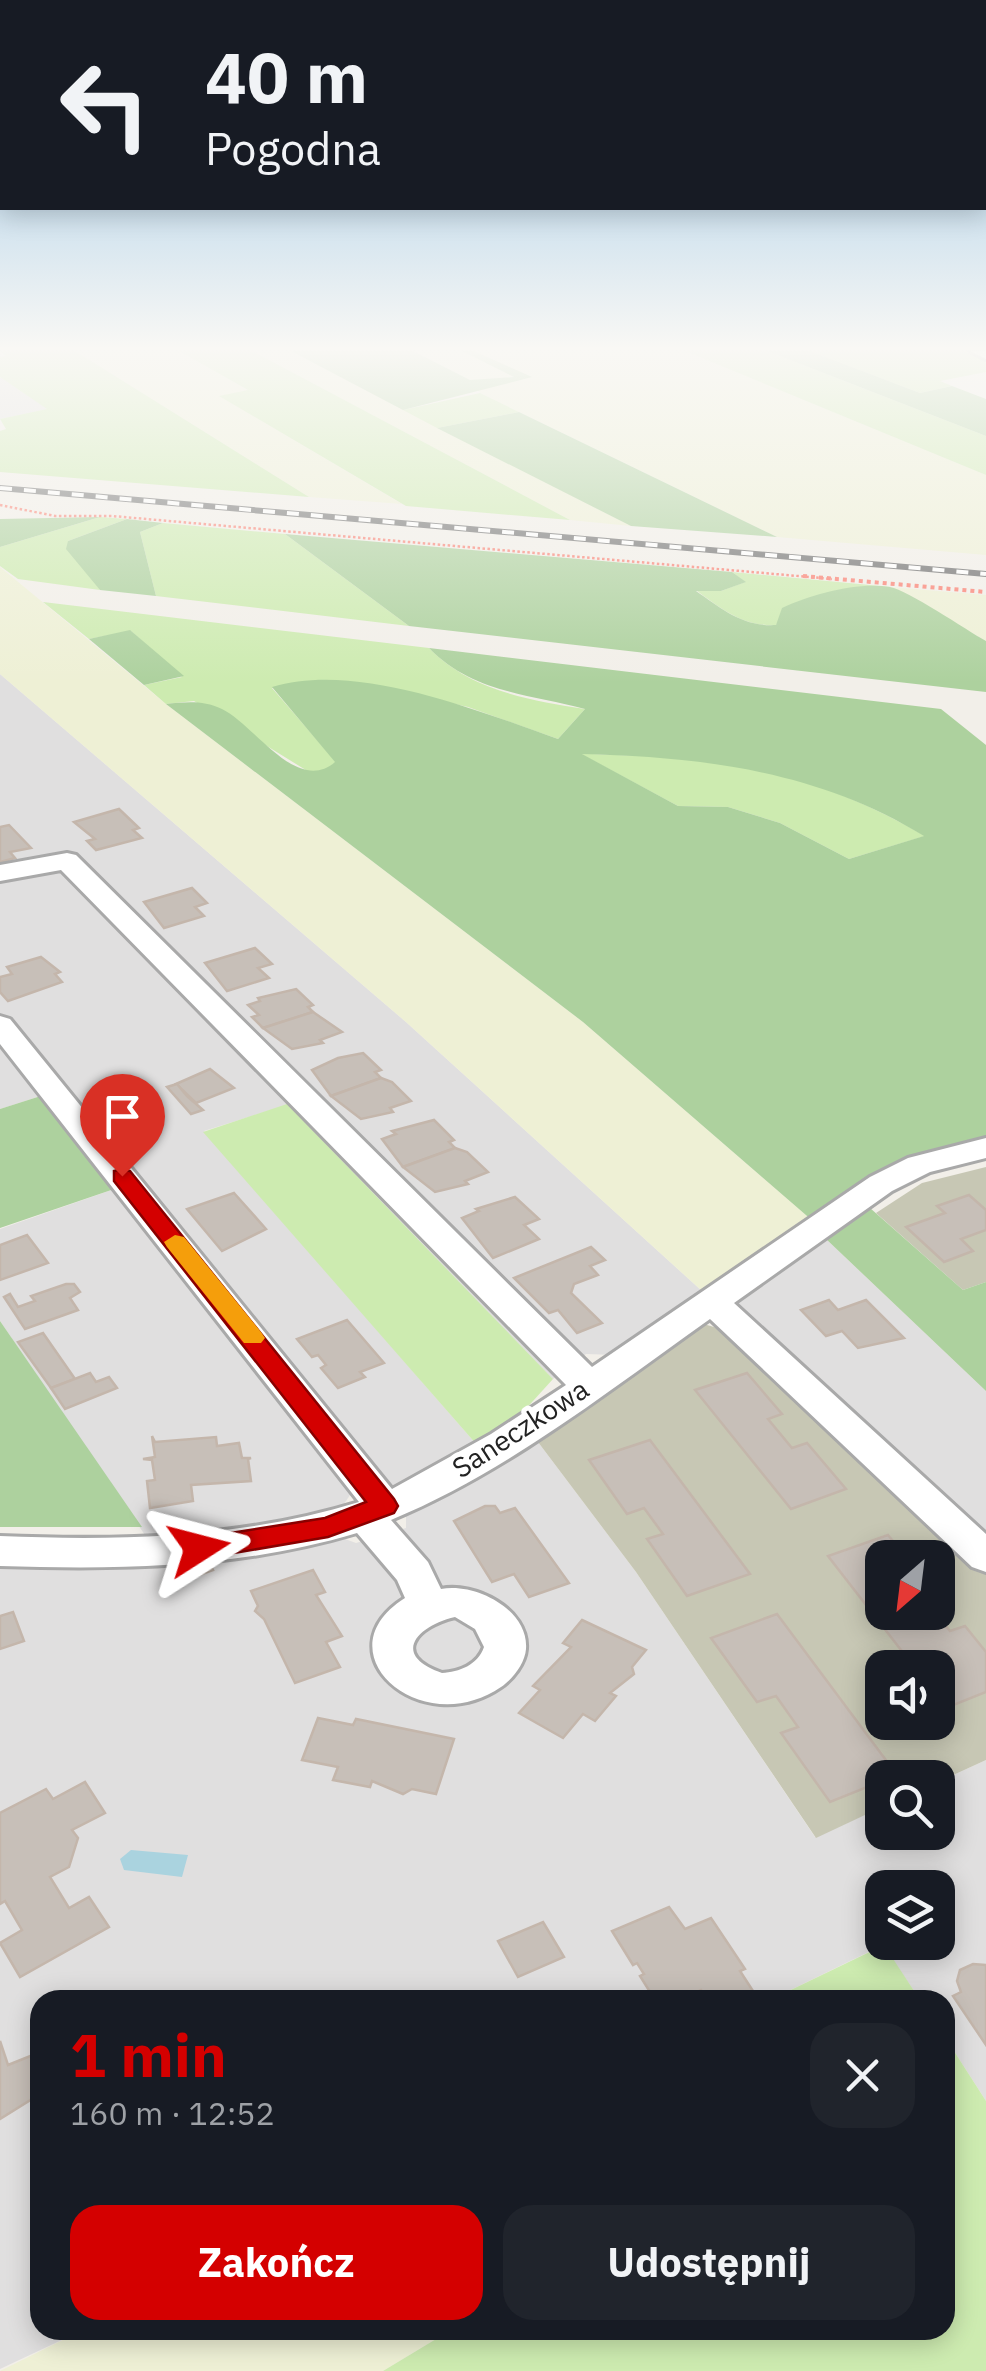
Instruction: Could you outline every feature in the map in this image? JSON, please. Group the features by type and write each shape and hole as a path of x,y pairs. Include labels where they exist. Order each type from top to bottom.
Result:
{"street":[{"path":"0,874 67,862 588,1385"},
{"path":"0,1026 374,1510 428,1603"},
{"name":"Saneczkowa","path":"0,1551 108,1556 199,1548 328,1527 374,1510 484,1456 882,1184 920,1165 986,1148"},
{"path":"710,1300 890,1473 986,1557"}],"path":[{"path":"0,505 56,516 112,516 986,592"}],"shaded area":[{"path":"252,462 330,462 402,504 309,497"},
{"path":"460,462 506,462 631,526 570,520"},
{"path":"622,462 954,462 986,475 986,555 777,537"},
{"path":"0,567 166,704 583,1022 814,1222 702,1291 406,1022 0,674"},
{"path":"891,587 986,595 986,641"},
{"path":"0,674 406,1022 702,1291 615,1355 586,1354 553,1379 287,1105 204,1131 477,1445 390,1488 0,1015"},
{"path":"0,1036 47,1094 0,1109"},
{"path":"986,1167 986,1282 963,1290 876,1213 922,1183"},
{"path":"120,1187 358,1483 338,1513 149,1541 0,1321 0,1229"},
{"path":"825,1238 986,1391 986,1547 729,1309"},
{"path":"700,1323 728,1331 955,1540 865,1540 865,1630 955,1630 955,1540 986,1569 986,1760 955,1774 955,1760 865,1760 865,1815 816,1838 636,1572 538,1442"},
{"path":"538,1442 636,1572 815,1837 865,1815 865,1850 955,1850 955,1774 986,1760 986,2101 955,2053 955,1990 913,1990 893,1960 955,1960 955,1870 865,1870 865,1954 791,1990 30,1990 30,2340 62,2340 0,2369 0,1562 112,1567 170,1563 334,1535 356,1543 406,1528 406,1506"},
{"path":"63,2340 434,2340 383,2371 0,2371"}],"green space":[{"path":"0,462 252,462 309,497 0,472"},
{"path":"331,462 460,462 570,520 406,506"},
{"path":"504,462 621,462 777,537 631,526"},
{"path":"954,462 986,462 986,475"},
{"path":"100,517 127,519 68,541 100,590 18,579 0,566 0,547"},
{"path":"100,517 0,547 0,519"},
{"path":"127,519 163,523 140,532 156,596 100,590 66,549 68,541"},
{"path":"163,523 285,534 409,626 156,596 140,532"},
{"path":"285,534 732,572 746,582 721,591 696,591 733,616 764,625 776,625 782,608 821,594 863,586 890,587 986,641 986,692 409,626"},
{"path":"732,572 891,587 868,589 781,617 776,625 764,625 732,615 694,589 721,591 745,582"},
{"path":"43,602 429,648 445,663 482,684 522,697 585,709 558,739 468,707 370,685 272,688 336,762 324,771 309,772 194,701 166,704 144,685 182,677 131,631 89,639"},
{"path":"130,630 184,676 144,685 89,639"},
{"path":"429,648 941,709 986,745 986,1141 814,1222 583,1022 166,704 201,703 222,709 277,754 306,770 321,770 335,762 272,687 305,681 378,684 454,703 558,739 585,709 502,690 446,663","holes":["582,754 715,764 801,782 843,796 924,836 849,859 780,823 728,807 678,806"]},
{"path":"579,753 711,760 775,773 837,793 925,836 849,859 780,823 728,807 678,806"},
{"path":"47,1094 120,1187 0,1228 0,1109"},
{"path":"287,1104 553,1379 513,1423 477,1445 203,1132"},
{"path":"870,1208 963,1290 986,1282 986,1391 825,1238"},
{"path":"0,1321 142,1527 0,1527"},
{"path":"865,1954 865,1960 894,1960 913,1990 791,1990"},
{"path":"955,2053 986,2101 986,2371 383,2371 434,2340 955,2340"}],"water":[{"path":"131,1850 188,1855 182,1877 124,1870 120,1859"}],"building":[{"path":"119,809 139,828 133,830 142,838 96,850 87,841 95,839 74,822"},
{"path":"9,825 31,848 10,852 15,858 0,862 0,827"},
{"path":"192,888 207,903 195,907 204,916 164,928 144,902"},
{"path":"255,948 272,964 258,968 269,978 227,991 205,963"},
{"path":"41,957 60,972 55,974 62,982 8,1001 0,992 0,977 12,974 7,967"},
{"path":"296,989 313,1005 308,1007 313,1012 263,1028 252,1017 259,1015 248,1005 260,1001 258,998"},
{"path":"313,1012 342,1032 320,1040 323,1043 292,1049 263,1028"},
{"path":"363,1053 381,1070 375,1072 381,1078 331,1096 312,1070 338,1058"},
{"path":"210,1069 234,1088 196,1103 176,1084"},
{"path":"381,1078 392,1082 411,1101 390,1108 393,1112 361,1119 331,1096"},
{"path":"177,1084 203,1110 191,1114 167,1087"},
{"path":"434,1120 454,1140 449,1142 455,1148 403,1167 382,1139 396,1134 392,1131"},
{"path":"455,1148 467,1152 488,1172 465,1181 468,1184 435,1192 403,1167"},
{"path":"234,1193 266,1229 222,1251 187,1209"},
{"path":"969,1195 986,1210 986,1230 961,1239 973,1251 944,1262 906,1227 945,1213 937,1206"},
{"path":"515,1197 539,1219 524,1225 539,1239 493,1258 462,1218 479,1211 476,1209"},
{"path":"27,1235 48,1263 0,1280 0,1245"},
{"path":"591,1247 605,1260 590,1266 598,1275 574,1284 571,1293 602,1323 577,1333 558,1310 549,1313 514,1278"},
{"path":"74,1284 80,1292 70,1298 78,1310 25,1329 4,1297 10,1294 18,1307 35,1301 31,1296"},
{"path":"829,1300 838,1310 866,1300 904,1338 858,1348 842,1331 826,1336 801,1310"},
{"path":"347,1320 384,1363 360,1372 365,1377 338,1388 321,1368 326,1365 318,1355 312,1357 297,1339"},
{"path":"43,1333 75,1379 51,1388 18,1342"},
{"path":"90,1373 96,1382 109,1377 117,1388 65,1409 51,1388"},
{"path":"747,1373 782,1414 768,1419 792,1448 807,1443 846,1489 791,1509 695,1390"},
{"path":"152,1436 155,1442 216,1437 217,1446 239,1443 242,1458 251,1458 251,1481 191,1485 193,1501 150,1508 147,1481 155,1480 152,1460 143,1459 155,1457"},
{"path":"650,1440 750,1574 687,1596 647,1539 663,1534 644,1508 627,1514 589,1460"},
{"path":"485,1506 495,1506 500,1513 515,1508 569,1583 529,1597 514,1574 492,1582 454,1521"},
{"path":"865,1543 865,1604 828,1556"},
{"path":"207,1559 213,1570 185,1580 179,1568"},
{"path":"313,1570 325,1592 316,1595 342,1636 326,1642 340,1667 295,1683 264,1619 255,1611 258,1606 251,1591"},
{"path":"13,1612 24,1641 0,1649 0,1616"},
{"path":"777,1614 865,1732 865,1740 871,1740 886,1760 865,1760 865,1788 830,1802 781,1733 798,1727 776,1696 757,1702 711,1638"},
{"path":"582,1620 646,1650 632,1667 634,1674 610,1693 616,1696 595,1721 583,1714 563,1738 519,1713 540,1690 533,1686 571,1647 563,1643"},
{"path":"965,1626 986,1652 986,1692 955,1704 955,1650 901,1650 885,1630 950,1631"},
{"path":"318,1718 353,1725 356,1719 454,1739 436,1794 412,1789 403,1794 372,1781 370,1787 333,1780 338,1767 302,1760"},
{"path":"85,1782 105,1813 72,1830 78,1838 69,1867 50,1877 69,1908 89,1897 109,1927 20,1977 0,1943 22,1930 5,1901 0,1904 0,1813 46,1789 53,1799"},
{"path":"669,1907 685,1929 711,1918 745,1969 740,1971 752,1990 649,1990 640,1976 644,1974 637,1963 633,1965 612,1931"},
{"path":"543,1922 564,1957 518,1977 498,1941"},
{"path":"973,1964 986,1965 986,2045 955,1999 961,1992 957,1981 960,1970"},
{"path":"0,2041 8,2065 30,2056 30,2100 0,2119"}],"railway":[{"path":"0,488 986,574"}],"slow traffic":[{"path":"175,1242 252,1338"}],"route":[{"path":"122,1176 384,1506 328,1527 199,1548"}]}
